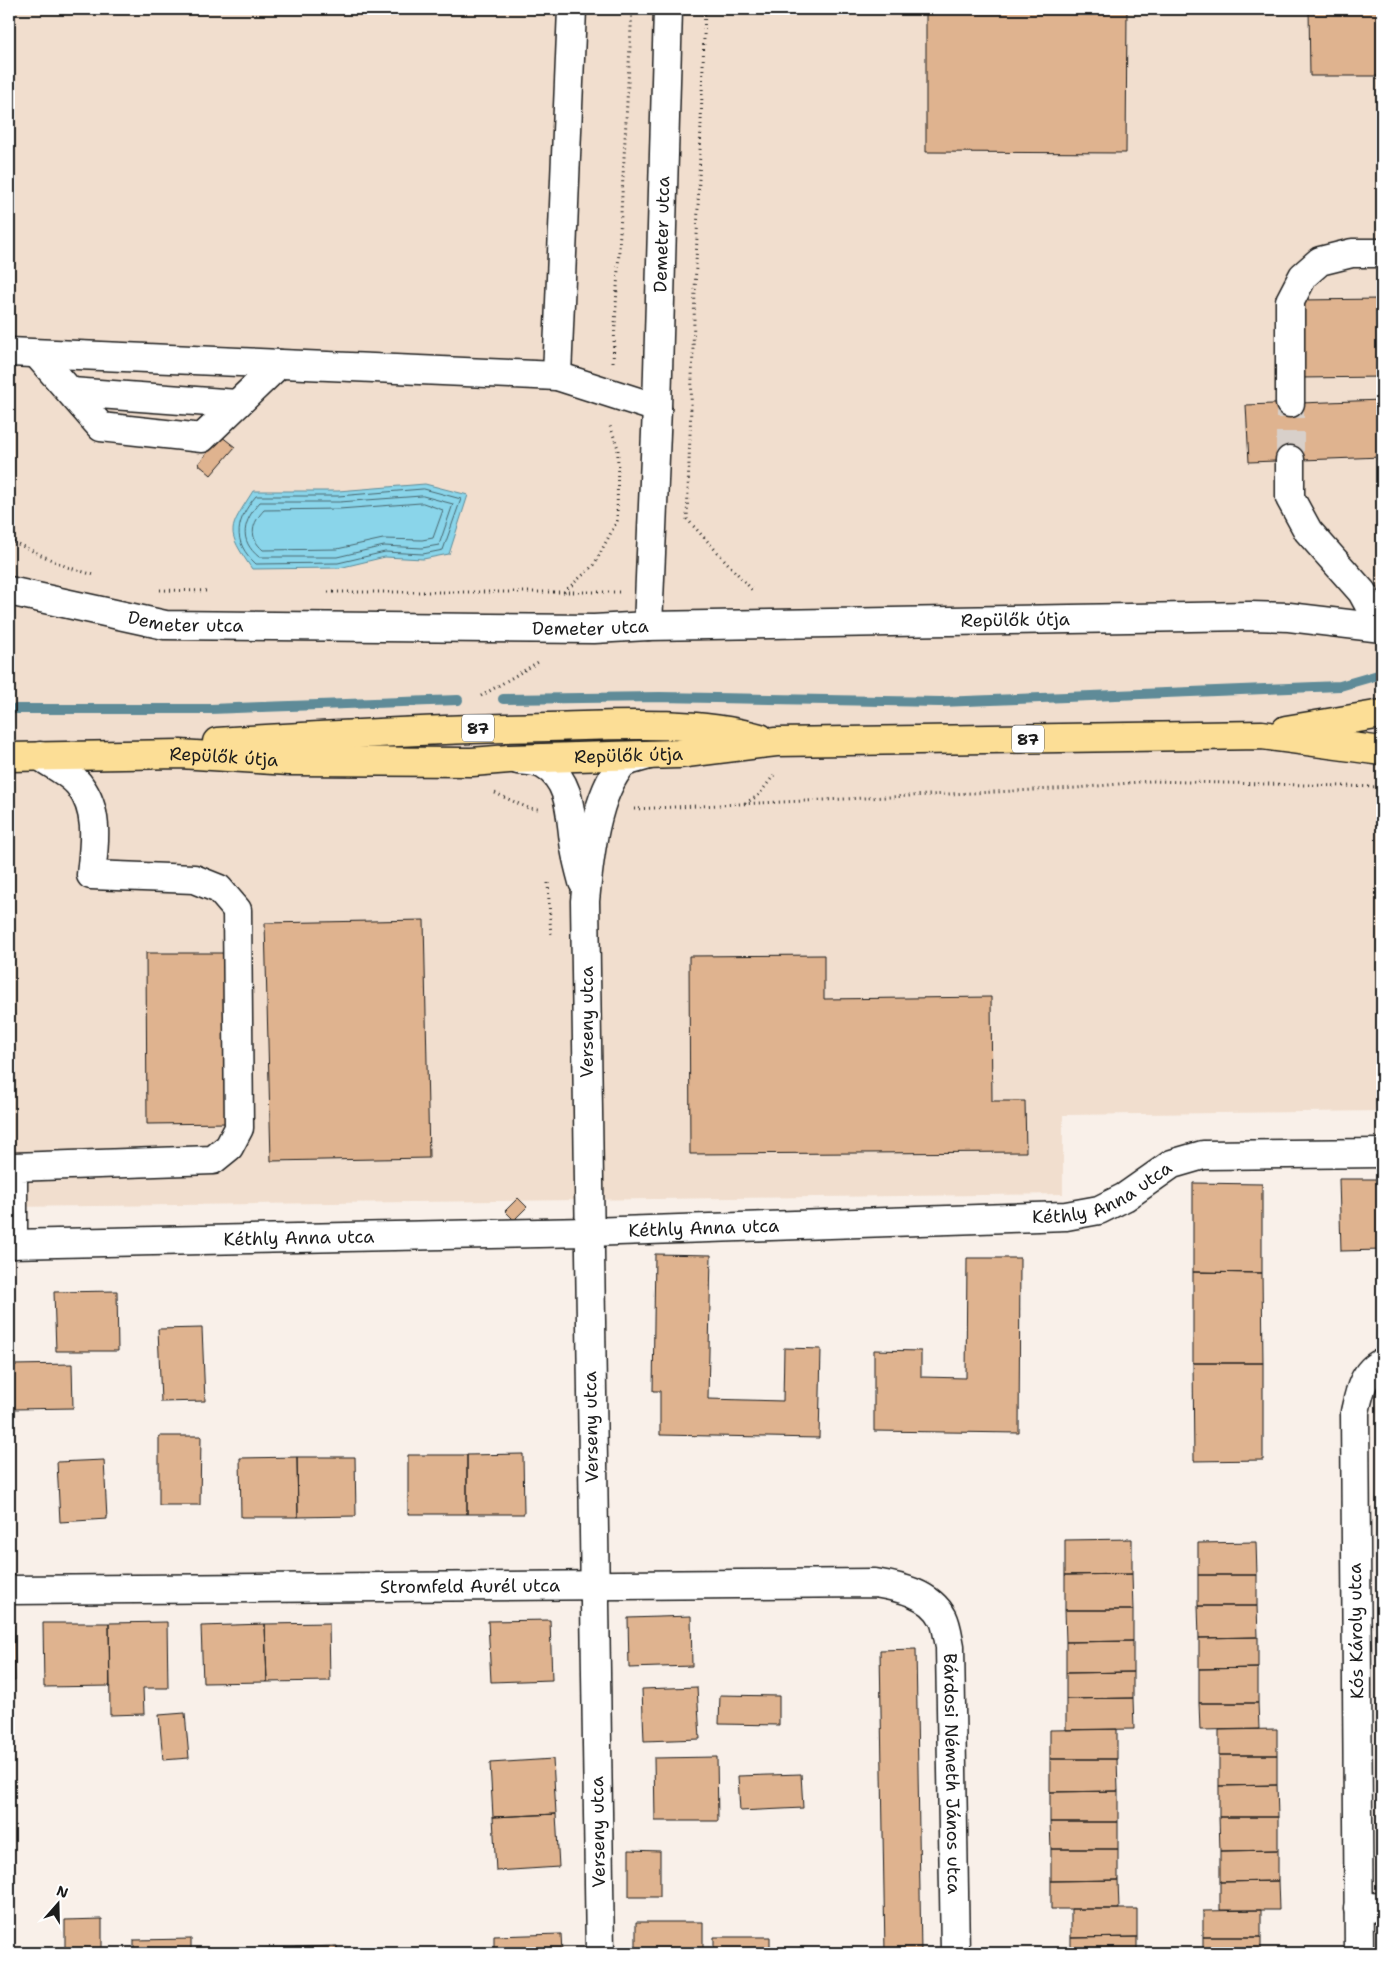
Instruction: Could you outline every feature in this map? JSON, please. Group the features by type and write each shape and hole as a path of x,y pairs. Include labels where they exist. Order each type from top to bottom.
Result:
{"main road":[{"name":"Repülők útja","path":"1262,735 1382,714"},
{"name":"Repülők útja","path":"180,754 210,743 473,728 677,726 728,730 776,742"},
{"name":"Repülők útja","path":"180,754 289,761 472,762 509,759 678,754 776,742 1262,735 1382,751"},
{"name":"87","path":"9,757 105,755 150,757 180,754"}],"street":[{"path":"557,376 572,9"},
{"name":"Demeter utca","path":"9,591 165,625 557,630 648,626 657,408 668,9"},
{"path":"1290,403 1290,302 1303,276 1320,260 1352,253 1382,253"},
{"path":"9,352 557,376 657,408"},
{"path":"37,354 101,427 202,438 279,364"},
{"path":"71,392 237,404"},
{"path":"1290,460 1290,498 1308,531 1362,592 1381,628"},
{"name":"Repülők útja","path":"648,626 1250,616 1290,617 1381,628"},
{"name":"Verseny utca","path":"600,1953 588,1232 586,901 600,810 606,789 624,762 653,755"},
{"path":"11,1244 13,1167 213,1160 229,1147 239,1128 237,910 219,889 194,879 91,875 94,842 93,810 80,785 40,756"},
{"name":"Verseny utca","path":"509,759 543,764 553,771 563,785 568,802 586,901"},
{"name":"Kéthly Anna utca","path":"11,1244 588,1232 1066,1216 1099,1210 1125,1197 1172,1164 1203,1155 1382,1153"},
{"name":"Kós Károly utca","path":"1367,1942 1370,1908 1355,1412 1361,1385 1376,1366 1382,1363"},
{"name":"Stromfeld Aurél utca","path":"9,1590 874,1583 904,1588 929,1602"},
{"name":"Bárdosi Németh János utca","path":"929,1602 943,1618 950,1646 955,1953"}],"path":[{"path":"564,592 594,565 617,521 618,448 610,432 609,392 613,360 632,9"},
{"path":"705,9 687,519 754,593"},
{"path":"9,540 67,567 102,577"},
{"path":"156,590 216,592"},
{"path":"320,592 650,592"},
{"path":"473,728 477,703 482,695 558,650 555,592"},
{"path":"745,593 764,593"},
{"path":"776,773 758,796 745,804 1077,788 1150,781 1382,787"}],"shaded area":[{"path":"9,9 1382,9 1382,1111 1063,1115 1063,1194 9,1207"}],"water":[{"path":"425,484 468,495 449,554 423,559 385,557 339,568 252,569 237,546 234,537 233,530 238,514 253,491 338,491"}],"building":[{"path":"926,9 1127,9 1126,153 926,152"},
{"path":"1309,9 1382,9 1382,76 1310,76"},
{"path":"1382,299 1382,377 1300,378 1300,300"},
{"path":"1382,400 1382,457 1249,462 1246,405"},
{"path":"221,436 235,447 211,475 198,464"},
{"path":"424,920 429,1158 271,1161 265,923"},
{"path":"146,953 227,953 229,1123 147,1124"},
{"path":"824,955 824,999 991,997 992,1101 1025,1101 1026,1152 690,1154 689,956"},
{"path":"1339,1179 1382,1179 1382,1250 1341,1251"},
{"path":"1193,1183 1262,1184 1262,1273 1193,1272"},
{"path":"518,1198 527,1207 514,1220 505,1211"},
{"path":"655,1254 711,1255 708,1399 783,1401 784,1348 821,1349 819,1438 660,1435 660,1391 653,1391"},
{"path":"967,1258 1020,1258 1019,1433 874,1431 874,1350 921,1351 921,1377 966,1378"},
{"path":"1193,1272 1262,1273 1263,1363 1193,1363"},
{"path":"117,1291 118,1351 56,1351 54,1292"},
{"path":"202,1328 205,1401 161,1402 158,1329"},
{"path":"1193,1363 1263,1363 1263,1460 1194,1461"},
{"path":"72,1364 73,1408 14,1409 13,1365"},
{"path":"159,1436 201,1436 200,1505 159,1505"},
{"path":"523,1454 524,1514 467,1514 467,1455"},
{"path":"408,1455 467,1455 467,1514 408,1514"},
{"path":"297,1457 355,1457 356,1516 298,1517"},
{"path":"297,1457 298,1517 241,1517 240,1458"},
{"path":"104,1460 107,1519 60,1522 57,1462"},
{"path":"1132,1539 1132,1574 1065,1575 1065,1540"},
{"path":"1256,1542 1257,1575 1198,1575 1198,1543"},
{"path":"1132,1574 1133,1610 1065,1610 1065,1575"},
{"path":"1198,1575 1257,1575 1257,1606 1198,1606"},
{"path":"1198,1606 1257,1606 1258,1637 1199,1638"},
{"path":"1065,1610 1133,1610 1133,1641 1066,1642"},
{"path":"691,1616 692,1666 629,1668 628,1618"},
{"path":"550,1620 552,1680 491,1682 488,1621"},
{"path":"167,1622 168,1688 143,1688 144,1714 110,1715 109,1623"},
{"path":"43,1623 109,1623 110,1686 44,1687"},
{"path":"329,1623 330,1681 267,1682 265,1624"},
{"path":"265,1624 267,1682 203,1683 201,1626"},
{"path":"9,1625 14,1625 15,1681 9,1681"},
{"path":"1258,1637 1258,1668 1199,1669 1199,1638"},
{"path":"1133,1641 1133,1672 1066,1673 1066,1642"},
{"path":"916,1649 921,1953 885,1953 880,1650"},
{"path":"1258,1668 1258,1703 1199,1703 1199,1669"},
{"path":"1133,1672 1133,1698 1066,1699 1066,1673"},
{"path":"697,1687 700,1739 644,1741 642,1689"},
{"path":"720,1695 779,1696 779,1725 719,1724"},
{"path":"1133,1698 1134,1729 1066,1730 1066,1699"},
{"path":"1199,1703 1258,1703 1259,1729 1200,1730"},
{"path":"185,1713 189,1758 163,1760 159,1715"},
{"path":"1117,1729 1117,1759 1050,1759 1050,1730"},
{"path":"1277,1729 1277,1755 1219,1755 1219,1730"},
{"path":"1219,1755 1277,1755 1277,1785 1219,1786"},
{"path":"717,1757 718,1821 655,1821 654,1758"},
{"path":"553,1759 556,1814 493,1817 490,1763"},
{"path":"1050,1759 1117,1759 1118,1791 1050,1792"},
{"path":"801,1774 803,1808 740,1811 738,1776"},
{"path":"1277,1785 1278,1817 1219,1817 1219,1786"},
{"path":"1118,1791 1118,1822 1050,1822 1050,1792"},
{"path":"556,1814 559,1867 496,1871 493,1817"},
{"path":"1219,1817 1278,1817 1278,1850 1220,1851"},
{"path":"1050,1822 1118,1822 1118,1849 1051,1849"},
{"path":"1051,1849 1118,1849 1118,1880 1051,1881"},
{"path":"629,1850 660,1851 660,1897 629,1897"},
{"path":"1278,1850 1278,1881 1220,1882 1220,1851"},
{"path":"1118,1880 1119,1909 1051,1909 1051,1881"},
{"path":"1278,1881 1279,1910 1220,1910 1220,1882"},
{"path":"1071,1909 1137,1909 1137,1937 1071,1938"},
{"path":"1261,1910 1261,1937 1203,1937 1203,1911"},
{"path":"102,1919 102,1953 65,1953 65,1920"},
{"path":"636,1922 703,1922 703,1953 636,1953"},
{"path":"561,1934 562,1953 494,1953 494,1936"},
{"path":"714,1937 770,1937 770,1953 714,1953"},
{"path":"1137,1937 1137,1953 1071,1953 1071,1938"},
{"path":"1203,1937 1261,1937 1261,1953 1203,1953"},
{"path":"191,1939 191,1953 134,1953 134,1940"},
{"path":"337,1946 338,1953 276,1953 276,1948"},
{"path":"276,1948 276,1953 212,1953 212,1950"},
{"path":"430,1951 430,1953 378,1953 378,1952"}],"waterway":[{"path":"503,699 660,697 940,702 1340,686 1378,675"},
{"path":"9,709 210,709 458,700"}],"tunnel":[{"path":"1290,403 1290,460"}]}
